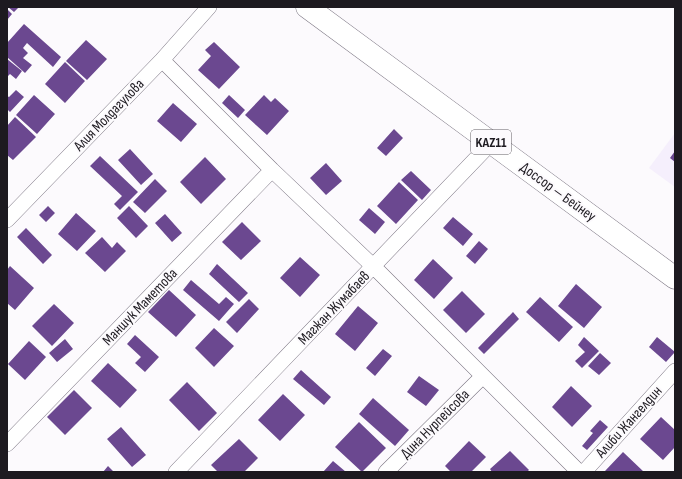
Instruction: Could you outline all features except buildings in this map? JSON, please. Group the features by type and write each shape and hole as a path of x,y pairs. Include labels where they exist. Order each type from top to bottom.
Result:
{"highway":[{"name":"Доссор — Бейнеу","path":"307,7 675,278"}],"street":[{"name":"Алия Молдагулова","path":"7,220 162,60 209,7"},
{"path":"162,60 272,170 374,267 579,472"},
{"name":"Магжан Жумабаев","path":"176,472 492,143"},
{"name":"Маншук Маметова","path":"7,444 272,170"},
{"name":"Алиби Жангелдин","path":"584,472 675,371"},
{"name":"Дина Нурпейсова","path":"386,472 483,376"}],"shaded area":[{"path":"675,133 675,187 649,168"}]}
